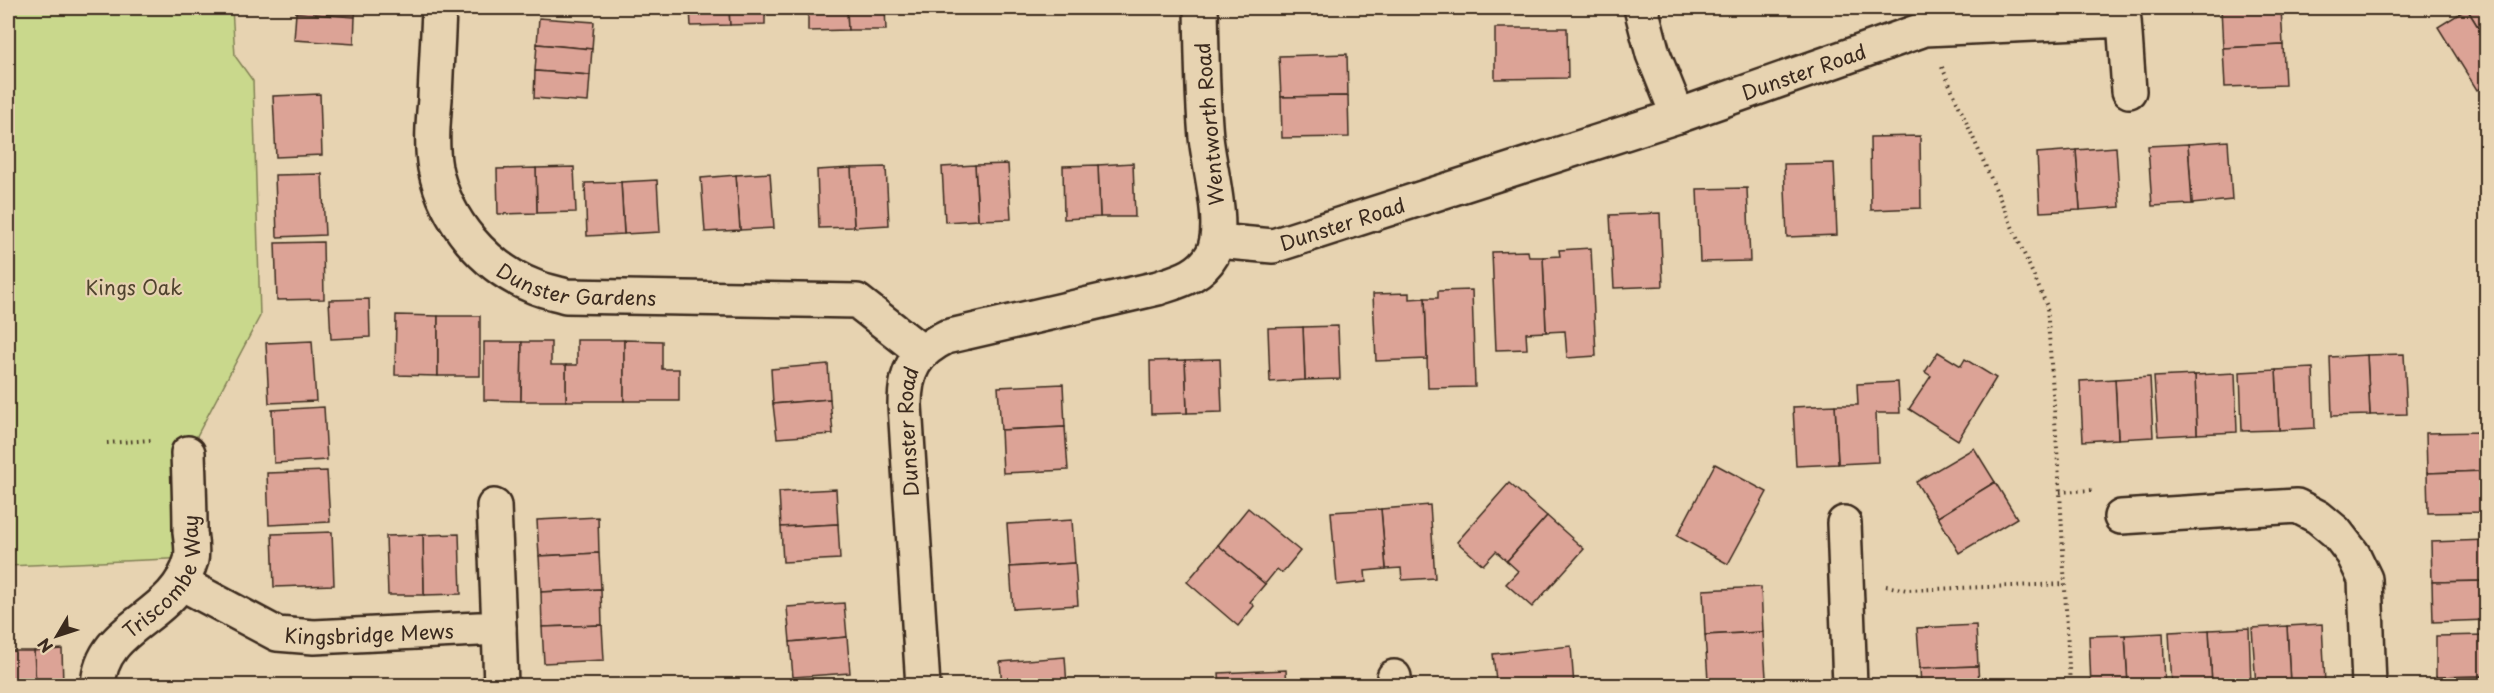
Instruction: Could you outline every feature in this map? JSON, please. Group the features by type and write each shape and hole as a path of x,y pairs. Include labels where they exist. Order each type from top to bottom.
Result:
{"street":[{"name":"Dunster Gardens","path":"439,8 433,135 435,168 445,198 460,227 480,252 506,272 535,287 566,296 857,301 922,352"},
{"name":"Wentworth Road","path":"1201,8 1206,136 1217,220 1217,241"},
{"path":"1641,8 1653,54 1678,116"},
{"name":"Dunster Road","path":"923,686 904,386 910,368 922,352 946,337 1184,280 1203,267 1212,255 1217,241 1273,246 1678,116 1925,29 2124,20 2129,91"},
{"name":"Triscombe Way","path":"98,686 102,662 110,648 122,635 166,602 181,583 191,558 188,453"},
{"path":"494,506 501,686"},
{"path":"2121,517 2297,506 2318,517 2336,532 2353,554 2365,579 2369,686"},
{"path":"1844,523 1850,686"},
{"name":"Kingsbridge Mews","path":"181,583 277,634 314,637 499,628"}],"path":[{"path":"1925,29 2047,306 2070,686"},
{"path":"107,443 153,440"},
{"path":"1847,578 1907,590 2065,584"}],"green space":[{"name":"Kings Oak","path":"8,8 232,8 235,56 253,81 260,316 188,453 191,558 8,566"}],"building":[{"path":"296,8 356,8 355,17 296,13"},
{"path":"690,8 729,8 730,25 691,26"},
{"path":"729,8 765,8 765,24 730,25"},
{"path":"808,8 847,8 848,30 808,31"},
{"path":"847,8 885,8 886,30 848,30"},
{"path":"932,8 969,8 969,11 932,12"},
{"path":"969,8 1005,8 1006,10 969,11"},
{"path":"2221,8 2281,8 2283,45 2223,48"},
{"path":"2486,8 2486,40 2467,9"},
{"path":"2467,9 2486,40 2486,84 2477,90 2438,27"},
{"path":"296,13 355,17 354,44 294,40"},
{"path":"539,18 594,22 592,49 537,44"},
{"path":"1495,28 1567,28 1568,78 1495,79"},
{"path":"537,44 592,49 590,75 535,71"},
{"path":"2283,45 2285,85 2225,87 2223,48"},
{"path":"1347,54 1348,96 1281,97 1279,56"},
{"path":"535,71 590,75 588,102 534,98"},
{"path":"320,94 322,155 276,157 273,96"},
{"path":"1348,96 1349,137 1282,138 1281,97"},
{"path":"1920,136 1921,208 1871,210 1870,137"},
{"path":"2228,141 2232,200 2192,204 2188,144"},
{"path":"2188,144 2192,204 2152,206 2148,146"},
{"path":"2116,147 2120,207 2080,210 2076,150"},
{"path":"2076,150 2080,210 2040,212 2037,153"},
{"path":"1133,163 1135,217 1100,217 1098,165"},
{"path":"1834,163 1837,235 1787,237 1784,164"},
{"path":"1008,164 1011,219 978,220 975,165"},
{"path":"975,165 978,220 945,222 942,167"},
{"path":"1098,165 1100,217 1064,219 1063,166"},
{"path":"574,167 576,212 537,213 536,168"},
{"path":"886,167 889,225 854,227 851,168"},
{"path":"536,168 537,213 498,214 497,169"},
{"path":"851,168 854,227 819,228 817,170"},
{"path":"770,173 774,228 740,230 736,175"},
{"path":"322,174 325,235 277,237 275,175"},
{"path":"736,175 740,230 705,232 701,178"},
{"path":"657,180 660,232 624,234 621,182"},
{"path":"621,182 624,234 587,236 585,183"},
{"path":"1747,188 1750,261 1700,262 1697,189"},
{"path":"1660,213 1663,286 1614,288 1610,215"},
{"path":"323,242 324,299 277,300 275,243"},
{"path":"1591,248 1596,356 1567,358 1565,331 1546,332 1543,257 1560,256 1559,250"},
{"path":"1528,251 1529,257 1543,257 1546,332 1526,333 1527,349 1496,350 1492,252"},
{"path":"1472,290 1475,387 1428,388 1425,298 1438,298 1438,291"},
{"path":"1409,293 1409,299 1425,298 1427,359 1376,361 1373,294"},
{"path":"369,299 370,337 331,339 329,300"},
{"path":"396,315 438,316 438,376 395,375"},
{"path":"438,316 480,316 480,376 438,376"},
{"path":"1338,326 1340,379 1305,380 1303,327"},
{"path":"1303,327 1305,380 1270,382 1268,328"},
{"path":"577,340 624,340 624,401 566,401 566,365 577,365"},
{"path":"624,340 662,341 662,369 679,369 679,401 624,401"},
{"path":"312,341 316,401 269,403 266,343"},
{"path":"484,342 522,342 521,401 484,400"},
{"path":"522,342 551,342 551,365 566,365 566,401 521,401"},
{"path":"1938,352 1961,366 1965,359 1996,378 1958,440 1909,409 1931,376 1925,372"},
{"path":"2404,354 2407,414 2370,415 2367,355"},
{"path":"2367,355 2370,415 2332,416 2330,357"},
{"path":"1220,359 1222,412 1187,413 1185,360"},
{"path":"1185,360 1187,413 1151,414 1150,361"},
{"path":"828,364 830,399 773,404 771,369"},
{"path":"2313,368 2315,428 2279,430 2276,370"},
{"path":"2276,370 2279,430 2242,431 2240,372"},
{"path":"2235,373 2237,432 2197,434 2195,375"},
{"path":"2195,375 2197,434 2158,436 2154,377"},
{"path":"2150,377 2153,437 2118,439 2115,379"},
{"path":"2115,379 2118,439 2083,441 2080,381"},
{"path":"1898,382 1900,413 1876,413 1878,462 1838,464 1835,405 1858,405 1857,384"},
{"path":"1063,384 1065,427 1001,430 998,387"},
{"path":"830,399 833,434 777,438 773,404"},
{"path":"1835,405 1838,464 1796,466 1793,407"},
{"path":"324,407 327,460 274,463 272,410"},
{"path":"1065,427 1068,470 1003,473 1001,430"},
{"path":"2486,432 2486,471 2427,473 2426,433"},
{"path":"1974,448 1995,482 1938,517 1916,482"},
{"path":"1715,464 1767,492 1728,564 1677,536"},
{"path":"327,471 330,522 269,525 267,473"},
{"path":"2486,471 2486,512 2428,513 2427,473"},
{"path":"1995,482 2017,518 1959,553 1938,517"},
{"path":"1509,483 1547,516 1507,561 1496,551 1483,565 1457,542"},
{"path":"836,489 838,524 781,527 779,492"},
{"path":"1430,505 1435,578 1402,580 1401,568 1386,569 1381,509"},
{"path":"1248,508 1300,551 1282,573 1277,569 1265,584 1218,545"},
{"path":"1381,509 1386,569 1365,571 1366,582 1337,585 1331,512"},
{"path":"1547,516 1584,549 1532,607 1506,584 1518,571 1507,561"},
{"path":"598,517 599,553 539,556 537,520"},
{"path":"1072,520 1075,563 1010,567 1007,524"},
{"path":"838,524 840,559 783,562 781,527"},
{"path":"332,532 334,585 274,587 272,534"},
{"path":"459,534 461,594 424,595 423,535"},
{"path":"423,535 424,595 388,595 386,536"},
{"path":"2486,540 2486,581 2432,582 2431,542"},
{"path":"1218,545 1265,584 1250,602 1254,606 1238,626 1187,582"},
{"path":"599,553 601,589 541,592 539,556"},
{"path":"1075,563 1078,605 1013,609 1010,567"},
{"path":"2486,581 2486,620 2433,622 2432,582"},
{"path":"1761,587 1763,632 1705,635 1703,590"},
{"path":"601,589 602,625 542,627 541,592"},
{"path":"844,603 847,637 790,642 787,607"},
{"path":"2322,624 2325,683 2290,685 2287,626"},
{"path":"602,625 604,660 544,663 542,627"},
{"path":"1976,625 1978,666 1920,668 1917,628"},
{"path":"2287,626 2290,685 2256,686 2252,628"},
{"path":"2249,628 2251,686 2212,686 2209,630"},
{"path":"2209,630 2212,686 2172,686 2169,632"},
{"path":"1763,632 1766,677 1708,680 1705,635"},
{"path":"2163,633 2165,686 2128,686 2125,635"},
{"path":"2125,635 2128,686 2091,686 2089,636"},
{"path":"2486,635 2486,676 2436,677 2436,636"},
{"path":"847,637 850,673 793,677 790,642"},
{"path":"1571,646 1574,686 1502,686 1501,682 1496,681 1493,654"},
{"path":"62,649 63,686 36,686 34,651"},
{"path":"8,651 34,651 36,686 8,686"},
{"path":"1065,657 1067,686 1002,686 1000,662"},
{"path":"1978,666 1979,686 1921,686 1920,668"},
{"path":"1286,670 1287,686 1220,686 1219,673"},
{"path":"2486,676 2486,686 2437,686 2436,677"}]}
